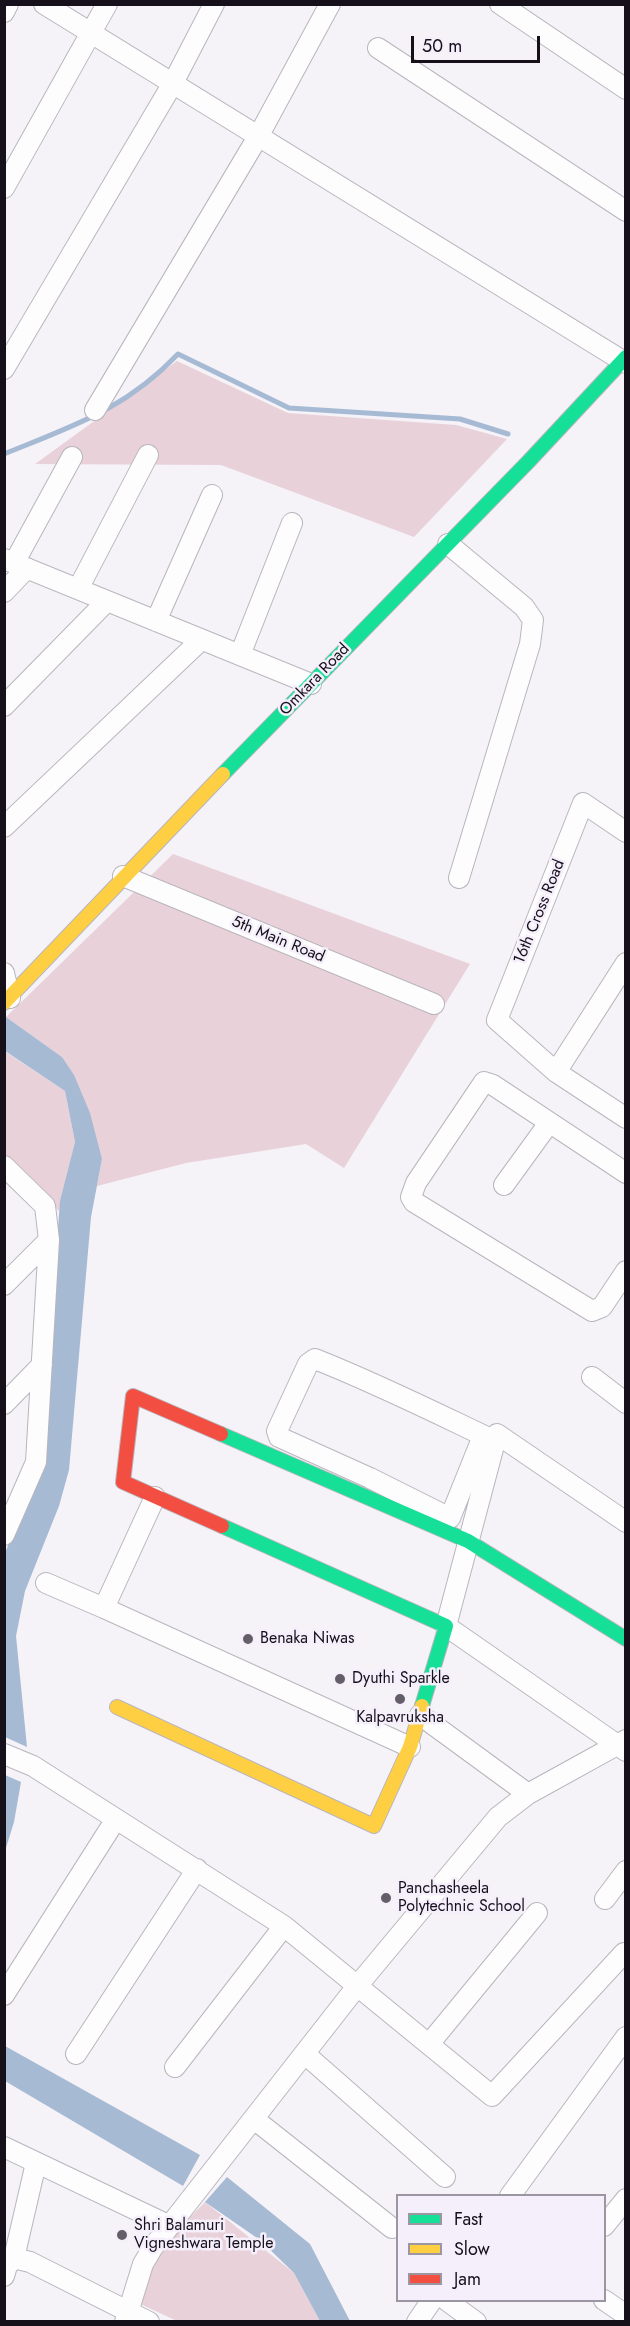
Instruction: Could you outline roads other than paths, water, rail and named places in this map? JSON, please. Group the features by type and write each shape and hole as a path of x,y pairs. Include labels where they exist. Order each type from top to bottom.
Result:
{"street":[{"path":"4,12 8,4"},
{"path":"44,4 625,360"},
{"path":"4,188 89,32 107,4"},
{"path":"4,369 173,83 214,4"},
{"path":"95,410 259,135 330,4"},
{"path":"500,4 626,89"},
{"path":"378,48 626,211"},
{"name":"Omkara Road","path":"7,1001 123,876 625,360"},
{"path":"78,589 148,455"},
{"path":"4,592 15,564 72,457"},
{"path":"156,621 212,495"},
{"path":"240,655 292,523"},
{"path":"447,544 525,607 533,620 530,645 459,878"},
{"path":"15,564 310,684"},
{"path":"4,706 107,601"},
{"path":"4,827 201,640"},
{"name":"16th Cross Road","path":"556,1072 497,1020 583,803 626,832"},
{"name":"5th Main Road","path":"123,876 434,1004"},
{"path":"626,963 556,1072 626,1118"},
{"path":"4,973 7,1001"},
{"path":"623,1281 602,1307 592,1311 582,1307 414,1202 411,1197 416,1184 484,1082 493,1084 626,1173"},
{"path":"504,1185 549,1123"},
{"path":"4,1166 45,1206 49,1240 36,1462 4,1535"},
{"path":"4,1285 49,1240"},
{"path":"489,1439 315,1359 308,1364 277,1431 279,1437 370,1478 450,1518 489,1439 497,1434 626,1522"},
{"path":"4,1404 42,1365"},
{"path":"592,1377 626,1403"},
{"path":"126,2317 143,2264 190,2199 217,2168 358,1985 498,1817 528,1794 623,1745 446,1626 123,1482 134,1396 468,1541 604,1623 626,1639"},
{"path":"117,1707 374,1826 410,1747 420,1715 468,1541 489,1439"},
{"path":"104,1608 155,1497"},
{"path":"46,1583 410,1747"},
{"path":"420,1715 528,1794"},
{"path":"4,1754 33,1766 284,1926 492,2096 624,1953"},
{"path":"4,1995 116,1819"},
{"path":"76,2054 197,1869"},
{"path":"605,1899 626,1871"},
{"path":"429,2044 537,1913"},
{"path":"175,2067 284,1926"},
{"path":"511,2194 626,2037"},
{"path":"305,2054 445,2177"},
{"path":"254,2119 392,2228"},
{"path":"4,2147 170,2226"},
{"path":"4,2276 7,2266 14,2258 36,2163"},
{"path":"606,2224 626,2199"},
{"path":"14,2258 30,2262 126,2317 149,2322"},
{"path":"606,2301 626,2315"},
{"path":"417,2322 431,2302"},
{"path":"447,2302 476,2322"}],"water":[{"path":"6,1017 62,1057 74,1075 90,1113 102,1159 91,1217 69,1470 59,1506 25,1591 16,1636 27,1747 5,1737 4,1555 40,1471 60,1201 75,1142 65,1091 5,1051"},
{"path":"5,1775 21,1782 14,1822 5,1851"},
{"path":"5,2046 200,2155 183,2186 5,2081"},
{"path":"227,2177 310,2244 350,2321 320,2321 294,2273 260,2240 205,2202"}],"waterway":[{"path":"4,454 76,425 118,402 139,389 178,354 289,408 460,419 508,434"}],"place":[{"name":"Benaka Niwas","path":"248,1639"},
{"name":"Dyuthi Sparkle","path":"340,1679"},
{"name":"Kalpavruksha","path":"400,1699"},
{"name":"Panchasheela Polytechnic School","path":"386,1898"},
{"name":"Shri Balamuri Vigneshwara Temple","path":"122,2235"}]}
